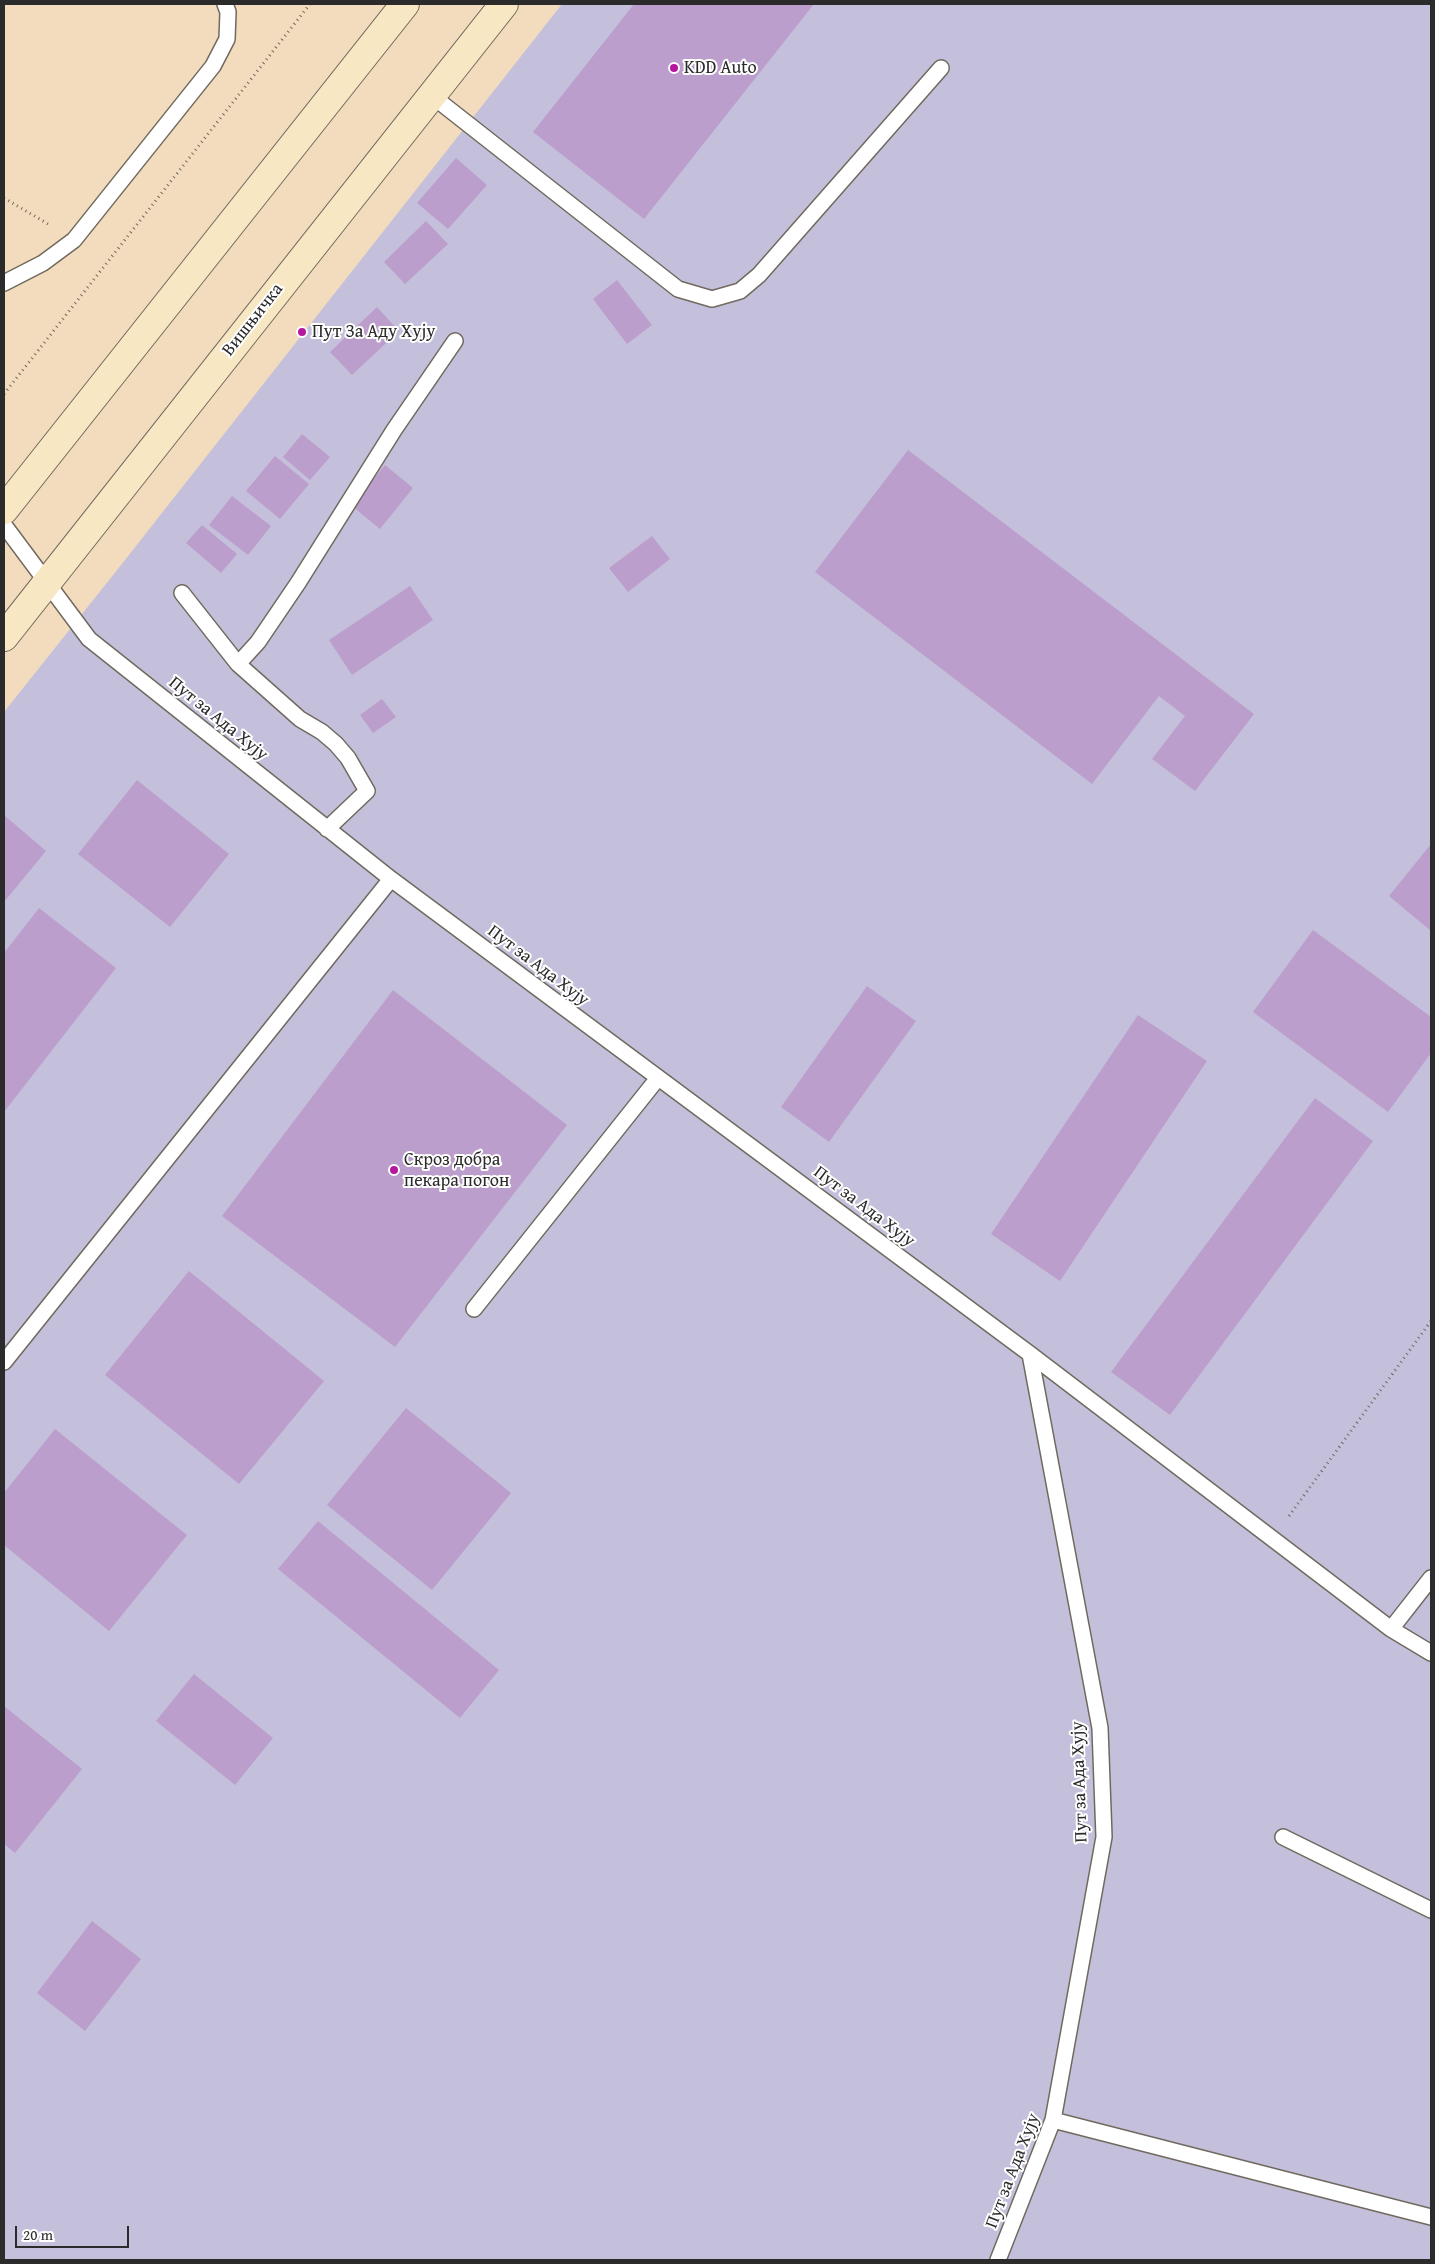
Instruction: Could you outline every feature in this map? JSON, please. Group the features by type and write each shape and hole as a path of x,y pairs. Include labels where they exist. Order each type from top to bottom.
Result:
{"main road":[{"path":"4,510 405,4"},
{"name":"Вишњичка","path":"4,637 504,4"}],"lane":[{"path":"4,283 43,263 74,240 213,66 227,39 228,12 225,4"},
{"path":"431,95 678,289 712,299 740,290 759,275 941,68"},
{"path":"238,664 258,642 298,583 394,430 455,341"},
{"name":"Пут за Ада Хују","path":"4,524 89,639 391,880 1030,1354 1391,1629 1431,1653"},
{"path":"182,594 238,664 293,713 336,744 348,758 367,791 327,829"},
{"path":"4,1362 391,880"},
{"path":"474,1309 658,1078"},
{"name":"Пут за Ада Хују","path":"998,2260 1053,2120 1104,1837 1100,1728 1030,1354"},
{"path":"1391,1629 1431,1578"},
{"path":"1283,1837 1431,1910"},
{"path":"1053,2120 1431,2218"}],"path":[{"path":"4,394 310,4"},
{"path":"4,198 74,240"},
{"path":"1273,1539 1431,1321"}],"shaded area":[{"path":"562,4 1431,4 1431,2260 4,2260 4,712"}],"building":[{"name":"KDD Auto","path":"634,4 814,4 644,219 533,132"},
{"path":"456,158 487,185 448,229 417,203"},
{"path":"426,221 448,244 405,284 384,262"},
{"path":"617,280 652,325 627,344 593,299"},
{"path":"377,307 399,331 352,375 330,352"},
{"path":"302,434 330,457 310,480 283,457"},
{"path":"908,450 1254,714 1195,791 1152,759 1185,716 1159,696 1092,784 815,572"},
{"path":"275,456 309,484 280,519 246,491"},
{"path":"385,465 413,488 380,529 352,506"},
{"path":"232,496 271,526 248,555 209,525"},
{"path":"202,525 237,554 221,573 186,543"},
{"path":"652,536 670,559 628,592 609,568"},
{"path":"410,586 433,620 352,675 329,640"},
{"path":"382,699 396,717 373,733 360,715"},
{"path":"137,780 229,854 170,927 78,854"},
{"path":"4,815 46,851 4,902"},
{"path":"1431,844 1431,931 1389,896"},
{"path":"39,908 116,968 4,1112 4,953"},
{"path":"1313,930 1431,1017 1431,1053 1388,1112 1253,1012"},
{"path":"867,986 916,1021 829,1142 781,1107"},
{"name":"Скроз добра пекара погон","path":"393,990 567,1125 395,1347 222,1216"},
{"path":"1138,1015 1207,1061 1060,1281 991,1234"},
{"path":"1315,1098 1373,1141 1170,1415 1111,1372"},
{"path":"189,1271 324,1381 239,1484 105,1375"},
{"path":"406,1408 511,1493 432,1590 327,1505"},
{"path":"55,1429 187,1535 109,1631 4,1545 4,1493"},
{"path":"318,1521 499,1670 460,1718 278,1569"},
{"path":"194,1674 273,1738 235,1785 156,1721"},
{"path":"4,1706 82,1769 15,1853 4,1844"},
{"path":"92,1921 141,1959 85,2031 37,1993"}],"place":[{"name":"KDD Auto","path":"674,68"},
{"name":"Пут За Аду Хују","path":"302,332"},
{"name":"Скроз добра пекара погон","path":"394,1170"}]}
